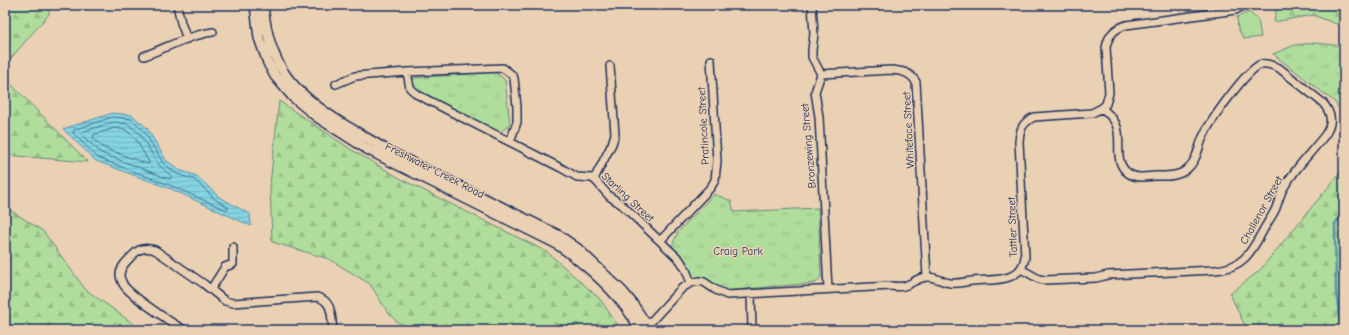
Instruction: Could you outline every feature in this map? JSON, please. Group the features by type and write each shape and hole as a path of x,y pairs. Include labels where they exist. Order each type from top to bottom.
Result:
{"main road":[{"name":"Freshwater Creek Road","path":"255,5 259,38 268,63 284,87 303,106 317,117 367,149 555,243 566,250 616,295 645,329"},
{"name":"Freshwater Creek Road","path":"263,5 267,31 276,60 291,84 309,101 319,109 394,154 569,242 623,292 632,303 645,329"}],"street":[{"path":"177,5 181,23 187,39"},
{"path":"812,5 814,34 812,57 821,74"},
{"path":"1102,108 1106,104 1109,93 1106,48 1107,41 1114,31 1126,25 1236,10 1245,5"},
{"path":"144,56 187,39 213,32"},
{"name":"Pratincole Street","path":"660,241 711,187 715,180 717,161 710,60"},
{"name":"Challenor Street","path":"1021,269 1039,279 1044,280 1096,278 1108,275 1215,270 1233,267 1249,255 1275,210 1282,191 1330,128 1331,121 1327,108 1323,103 1279,68 1271,64 1262,64 1251,70 1217,114 1203,136 1192,165 1186,170 1172,175 1141,177 1133,176 1123,168 1120,162 1117,127 1112,118 1102,108"},
{"path":"594,179 612,144 615,134 610,66"},
{"path":"336,84 355,76 407,72 497,68 508,71 514,78 517,107 516,129 510,142"},
{"name":"Whiteface Street","path":"821,74 891,70 902,71 913,77 916,82 927,277"},
{"name":"Starling Street","path":"407,72 409,86 414,93 577,177 594,179 609,196 621,204 682,264 686,270 690,283"},
{"name":"Bronzewing Street","path":"821,74 815,92 819,117 828,289"},
{"name":"Tattler Street","path":"927,277 936,278 950,283 957,283 1008,278 1013,276 1021,269 1025,257 1019,142 1019,132 1022,126 1034,117 1087,114 1098,111 1102,108"},
{"path":"211,289 225,267 233,264 233,247"},
{"path":"184,330 128,290 123,284 120,276 121,270 124,264 140,249 149,248 155,250 211,289 225,301 233,303 317,297 323,298 330,308 333,330"},
{"path":"645,329 682,288 690,283 699,281 704,282 723,294 891,286 900,287 906,286 920,278 927,277"},
{"path":"751,293 752,330"}],"green space":[{"path":"5,5 49,5 49,14 5,65"},
{"path":"1277,5 1344,5 1344,21 1336,24 1313,15 1274,22"},
{"path":"1249,12 1258,20 1261,37 1244,39 1238,29 1237,17"},
{"path":"1315,43 1344,46 1344,112 1341,113 1335,102 1273,54 1295,45"},
{"path":"495,72 505,80 510,124 500,133 416,92 409,85 414,78"},
{"path":"5,78 88,162 5,155"},
{"path":"279,101 352,150 403,180 547,252 600,299 621,330 406,330 388,313 370,284 329,259 272,242 270,185"},
{"path":"1344,168 1344,330 1247,330 1230,294 1260,270"},
{"name":"Craig Park","path":"714,194 731,201 734,212 818,208 821,277 816,283 721,291 704,280 693,278 688,266 672,246 678,232"},
{"path":"5,207 43,231 85,289 142,330 5,330"}],"water":[{"path":"113,113 132,115 147,128 166,160 179,170 197,176 219,197 250,214 251,226 171,189 96,161 63,129"}],"waterway":[{"path":"1341,330 1336,291 1335,224 1344,210"}]}
